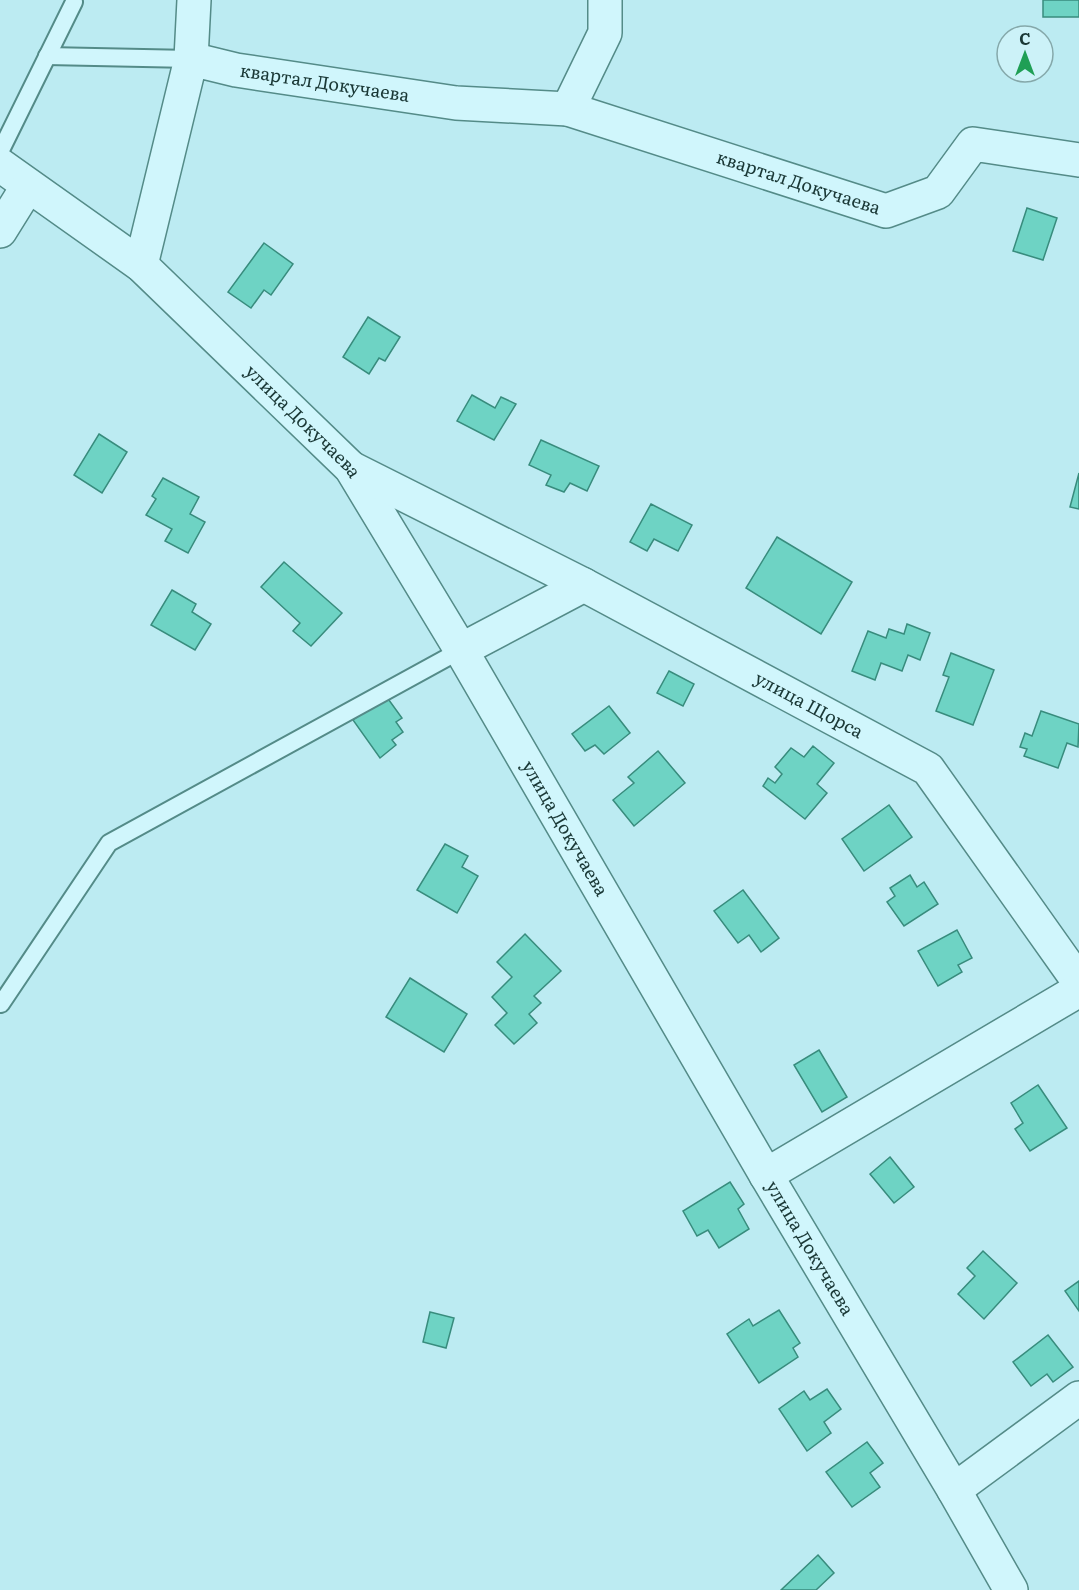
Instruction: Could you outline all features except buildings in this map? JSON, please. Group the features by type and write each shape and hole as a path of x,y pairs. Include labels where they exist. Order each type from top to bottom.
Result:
{"street":[{"path":"141,266 191,59 194,0"},
{"path":"568,109 604,33 605,0"},
{"name":"квартал Докучаева","path":"191,59 236,70 456,103 568,109 886,211 938,192 973,144 1079,160"},
{"name":"улица Докучаева","path":"0,165 141,266 351,468 461,651 1011,1590"},
{"path":"0,231 28,186"},
{"name":"улица Щорса","path":"351,468 584,585 928,769 1079,982"},
{"path":"461,651 584,585"},
{"path":"766,1175 1079,990"},
{"path":"954,1490 1079,1398"}],"lane":[{"path":"0,152 74,2"},
{"path":"47,56 191,59"},
{"path":"1,1004 109,843 461,651"}]}
